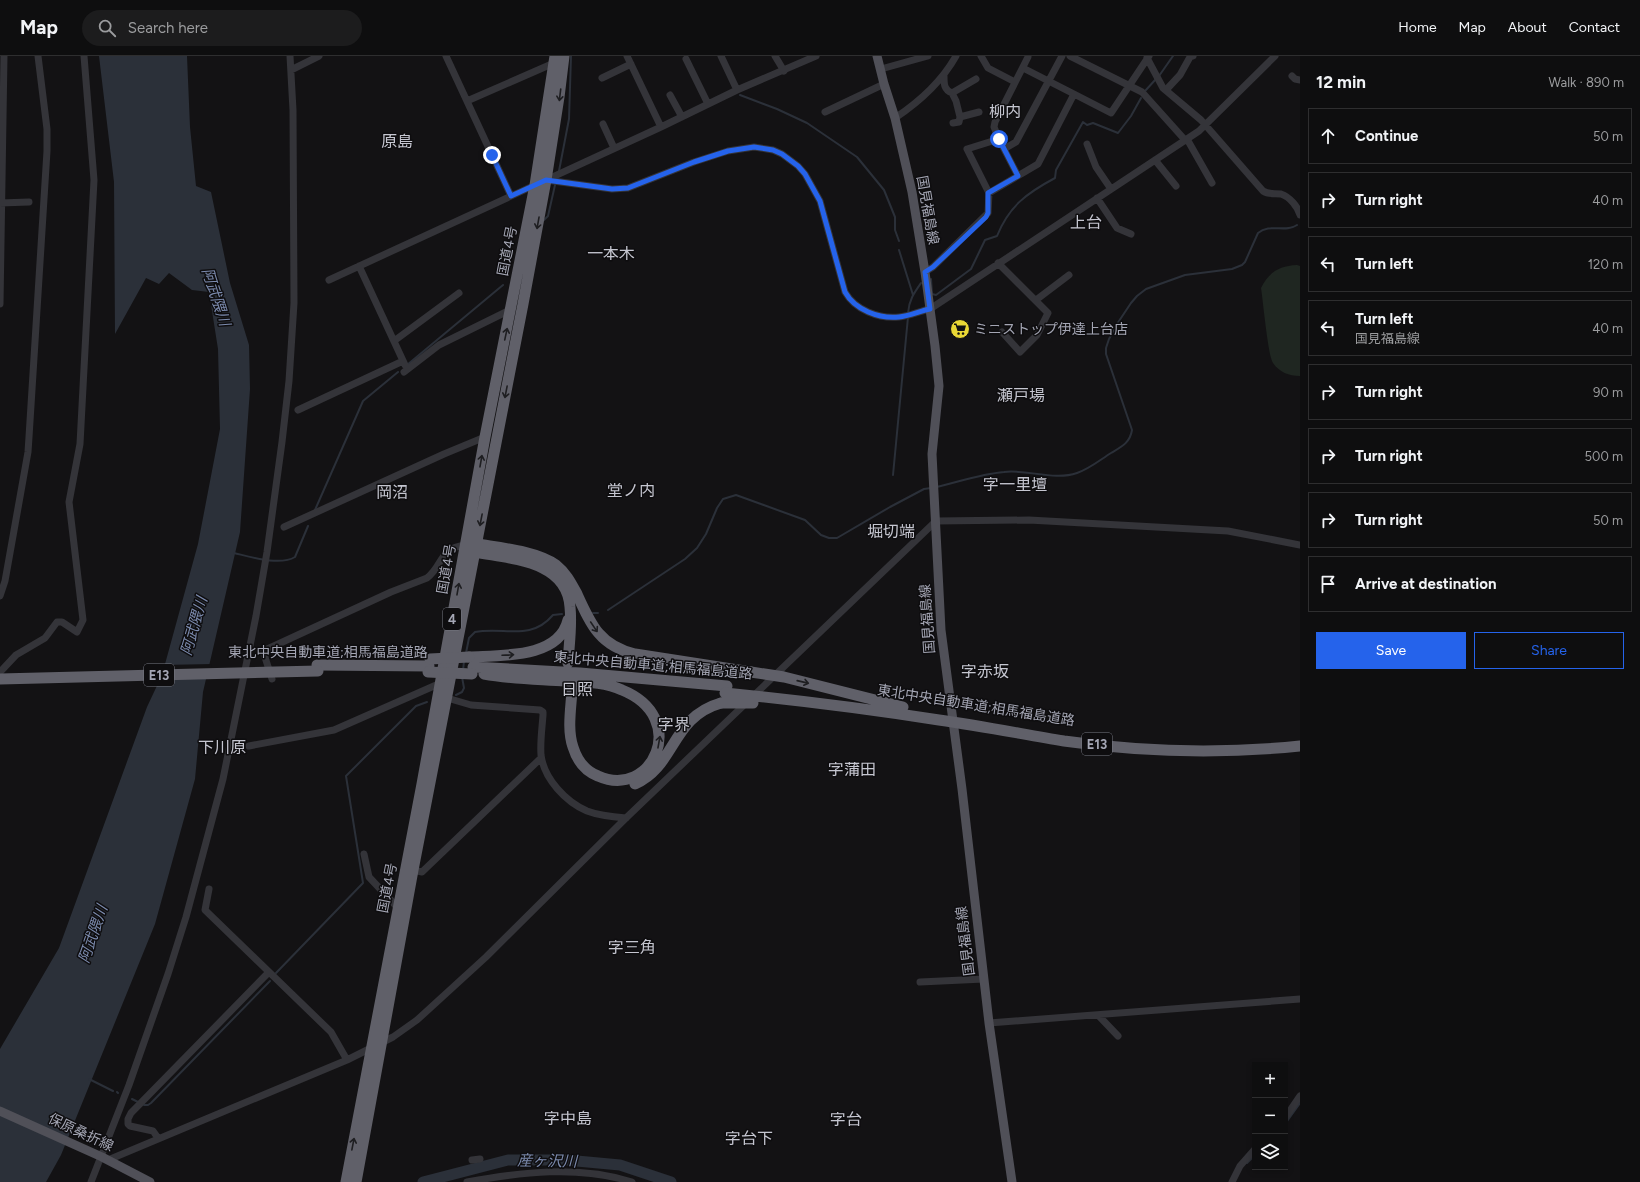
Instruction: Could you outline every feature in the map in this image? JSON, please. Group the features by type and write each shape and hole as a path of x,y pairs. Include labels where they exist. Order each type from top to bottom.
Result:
{"highway":[{"name":"国道4号","path":"356,1182 398,908 523,304 546,180 564,56"},
{"name":"国道4号","path":"473,547 485,437 535,185 554,59"},
{"path":"473,547 532,554 548,560 566,574 595,630 606,641 619,649 635,654 784,677 899,710"},
{"path":"473,547 529,562 544,568 561,581 568,594 570,607 571,663 578,614 576,592"},
{"path":"429,666 471,666 514,654 529,652 548,645 555,640 566,625 570,607"},
{"name":"東北中央自動車道;相馬福島道路","path":"0,679 317,668 333,665 471,666 580,673 724,694"},
{"name":"東北中央自動車道;相馬福島道路","path":"0,673 429,666"},
{"name":"東北中央自動車道;相馬福島道路","path":"471,666 484,674 649,685 724,694 899,710 1116,741 1228,745 1300,741"},
{"path":"484,674 503,677 589,682 614,687 634,695 644,702 651,710 657,722 660,733 657,751 648,766 640,773 630,778 615,781 592,774 583,766 576,756 571,740 569,690 564,732 565,746 570,759 587,779 599,785 610,787 628,786 649,776 692,718 724,694 737,702 899,710"},
{"name":"国道4号","path":"346,1182 413,870 447,698 445,682"},
{"name":"東北中央自動車道;相馬福島道路","path":"899,710 1066,741 1124,747 1176,750 1235,750 1300,746"}],"main road":[{"name":"国見福島線","path":"878,56 884,84 895,118 912,192 930,309 939,386 932,454 941,630 989,1024 1012,1182"},
{"name":"保原桑折線","path":"0,1111 103,1157 150,1182"}],"street":[{"path":"0,304 4,56"},
{"path":"0,596 3,591 28,452 47,150 47,129 38,56"},
{"path":"39,67 42,56"},
{"path":"0,673 16,655 45,638 57,622 62,622 77,632 83,620 69,502 80,444 94,180 84,56"},
{"path":"91,1182 103,1157 168,974 208,838 223,779 266,560 289,381 294,303 293,110 290,56"},
{"path":"291,70 319,56"},
{"path":"446,56 511,196"},
{"path":"627,56 661,127"},
{"path":"720,56 737,90"},
{"path":"775,56 784,71"},
{"path":"329,280 661,127 737,90 816,56"},
{"path":"881,70 928,56"},
{"path":"895,118 909,109 944,76 956,56"},
{"path":"981,56 988,68 1015,82"},
{"path":"1018,176 994,127 995,122 1028,56"},
{"path":"1004,149 1016,142 1062,56"},
{"path":"1070,56 1080,59 1128,86 1142,92 1186,139 1212,183"},
{"path":"1166,90 1180,75 1190,58 1193,56"},
{"path":"546,180 612,189 628,188 694,162 728,151 754,147 773,150 782,154 798,166 805,174 820,201 845,292 849,300 856,306 866,311 886,317 900,317 930,309 1206,126 1275,56"},
{"path":"1023,68 1111,113 1148,57 1166,90 1201,120 1263,192 1286,196 1295,205 1300,215"},
{"path":"467,101 554,59"},
{"path":"686,59 708,104"},
{"path":"602,78 631,64"},
{"path":"944,76 944,86 952,93 960,117 959,122 953,123"},
{"path":"1292,76 1300,80"},
{"path":"952,93 976,79"},
{"path":"825,112 884,84"},
{"path":"988,193 1038,164 1074,94"},
{"path":"670,95 682,117"},
{"path":"960,117 979,112"},
{"path":"603,124 614,148"},
{"path":"925,272 933,267 986,217 988,213 988,193 967,149 999,139"},
{"path":"1087,144 1096,167 1111,189"},
{"path":"1155,160 1176,186"},
{"path":"1096,198 1117,228 1131,234"},
{"path":"1,203 30,202"},
{"path":"998,263 1048,313 1037,335 1020,352 1002,332"},
{"path":"359,266 403,361 406,371 439,345 523,304"},
{"path":"1036,300 1069,275"},
{"path":"394,341 459,293"},
{"path":"298,410 403,361"},
{"path":"284,527 444,454 485,437"},
{"path":"103,1157 158,1138 347,1060 393,1037 417,1020 486,957 626,818 936,521 1029,520 1228,531 1300,545"},
{"path":"272,679 263,651 391,592 426,578 430,575 446,553 453,548 473,547"},
{"path":"249,746 334,730 445,682"},
{"path":"447,698 471,705 540,710 543,712 540,745 541,758 552,782 562,794 586,810 601,815 626,818"},
{"path":"413,870 422,872 541,758"},
{"path":"364,854 369,877 398,908"},
{"path":"209,888 204,910 331,1032 347,1060"},
{"path":"158,1138 152,1131 130,1126 128,1124 128,1119 131,1113 269,972"},
{"path":"920,982 951,982 984,979"},
{"path":"989,1024 1300,999"},
{"path":"1098,1015 1118,1036"},
{"path":"1288,1114 1300,1096"},
{"path":"1232,1182 1240,1166 1252,1152"},
{"path":"472,1160 480,1159"},
{"path":"467,1182 495,1177 557,1172 605,1174 632,1182"}],"shaded area":[{"path":"1297,265 1300,266 1300,376 1285,373 1278,369 1273,363 1261,288 1267,278 1275,271 1280,268"}],"water":[{"name":"阿武隈川","path":"99,56 187,56 190,127 196,186 211,192 230,283 249,345 250,389 240,532 203,692 195,779 155,924 61,1155 46,1182 0,1182 0,1049 59,948 147,707 162,675 198,544 220,429 218,349 209,292 192,290 169,273 159,284 146,278 115,334 114,182"}],"pier":[{"path":"212,664 208,678 160,674 163,665"}],"waterway":[{"path":"559,171 569,119 571,56"},
{"path":"1159,76 1173,56"},
{"path":"1145,91 1156,79"},
{"path":"740,95 777,109 807,123 857,157 884,190 895,217 895,230 899,241"},
{"path":"931,279 932,294 936,295 971,269 985,240 997,236 1007,216 1013,208 1036,189 1055,178 1056,170 1083,122 1087,125 1093,123 1118,133 1131,116 1141,98"},
{"path":"544,220 548,216 555,185"},
{"path":"936,487 978,476 1004,472 1022,472 1059,476 1068,475 1086,469 1122,447 1129,438 1132,430 1106,354 1106,348 1117,324 1131,303 1146,289 1185,275 1232,269 1242,265 1245,262 1258,233 1267,229 1288,228 1297,225"},
{"path":"899,250 913,295"},
{"path":"908,313 914,293 921,283"},
{"path":"407,365 503,285"},
{"path":"893,475 908,317"},
{"path":"315,510 363,401 398,372"},
{"path":"608,610 685,559 697,548 706,534 717,508 723,499 736,495 805,520 821,535 829,538 837,538 890,507 924,489 931,488"},
{"path":"234,553 265,560 289,560 295,557 308,526"},
{"path":"593,613 598,613"},
{"path":"466,653 469,638 475,632 526,631 544,623 553,615 562,614"},
{"path":"463,671 464,661"},
{"path":"456,695 462,692 464,688 462,677"},
{"path":"276,973 363,883 346,776 416,706 427,702"},
{"path":"144,1105 151,1103 270,981"},
{"path":"89,1079 113,1091"},
{"path":"132,1099 138,1102"},
{"path":"1288,1120 1300,1103"},
{"path":"1247,1163 1252,1158"},
{"name":"産ヶ沢川","path":"423,1182 508,1160 566,1160 620,1165 671,1182"}],"place":[{"name":"ミニストップ伊達上台店","path":"960,329"}],"district":[{"name":"柳内","path":"1005,111"},
{"name":"原島","path":"397,141"},
{"name":"上台","path":"1086,222"},
{"name":"一本木","path":"611,253"},
{"name":"瀬戸場","path":"1021,395"},
{"name":"字一里壇","path":"1015,484"},
{"name":"堂ノ内","path":"631,490"},
{"name":"岡沼","path":"392,492"},
{"name":"堀切端","path":"891,531"},
{"name":"字赤坂","path":"985,671"},
{"name":"日照","path":"577,689"},
{"name":"字界","path":"674,724"},
{"name":"下川原","path":"222,747"},
{"name":"字蒲田","path":"852,769"},
{"name":"字三角","path":"632,947"},
{"name":"字中島","path":"568,1118"},
{"name":"字台","path":"846,1119"},
{"name":"字台下","path":"749,1138"}],"route":[{"path":"492,155 511,196 546,180 612,189 628,188 694,162 739,148 754,147 773,150 790,159 798,166 813,186 820,201 845,292 849,300 856,306 866,311 886,317 900,317 930,309 925,272 933,267 986,217 990,203 988,193 1018,176 999,139"}]}
